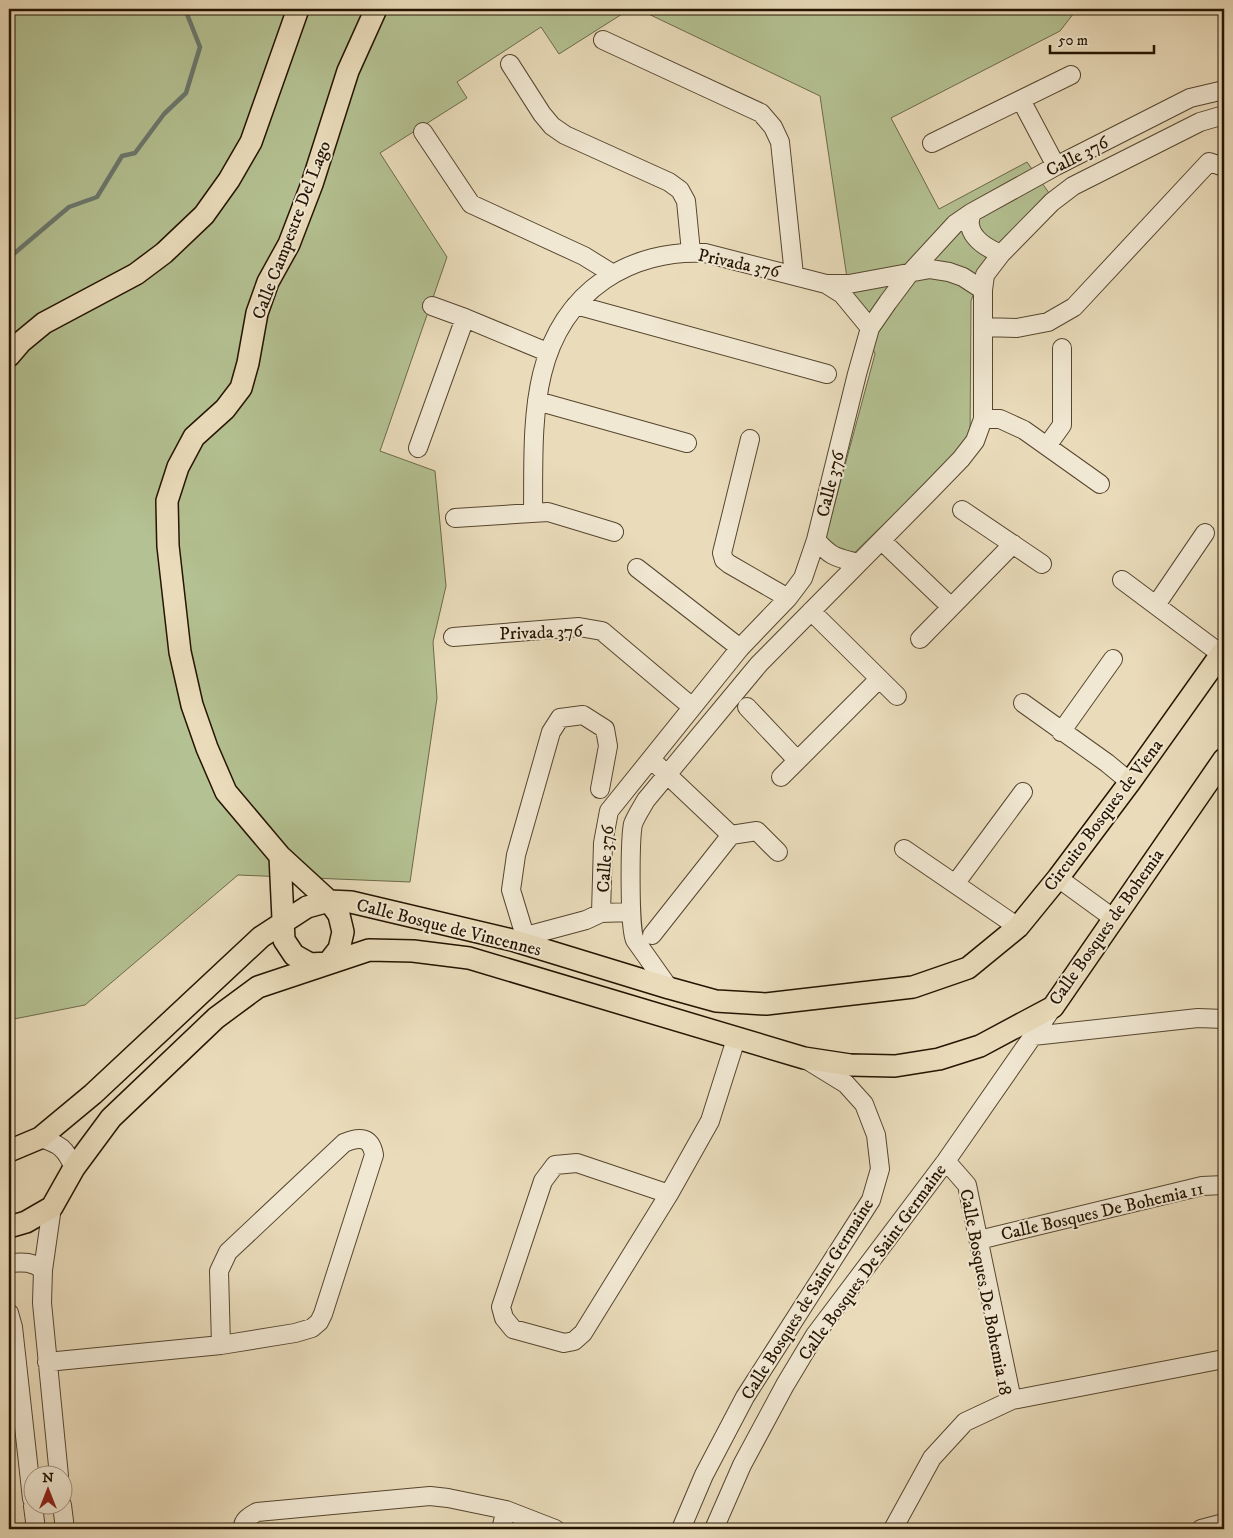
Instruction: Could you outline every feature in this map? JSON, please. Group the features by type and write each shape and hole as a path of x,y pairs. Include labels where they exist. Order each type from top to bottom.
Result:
{"main road":[{"path":"9,356 21,342 44,323 136,274 164,253 204,215 229,180 251,142 298,9"},
{"name":"Calle Campestre Del Lago","path":"328,963 339,949 343,932 339,915 329,902 280,856 226,792 207,748 192,705 180,652 168,546 167,501 178,467 194,437 224,409 241,388 248,363 257,312 268,282 289,244 312,184 348,71 376,9"},
{"name":"Circuito Bosques de Viena","path":"968,968 1018,927 1058,878 1130,782 1223,652"},
{"name":"Calle Bosques de Bohemia","path":"804,1058 850,1065 895,1066 939,1059 980,1046 1053,1007 1224,759"},
{"path":"280,856 284,940 294,956 310,964 328,963"},
{"name":"Calle Bosque de Vincennes","path":"9,1152 40,1138 93,1094 261,937 307,908 329,902 350,902 519,938 669,988 716,1001 766,1004 913,987 968,968"},
{"name":"Calle Bosque de Vincennes","path":"52,1207 74,1168 111,1118 216,1018 258,987 369,950 414,951 469,958 804,1058"},
{"path":"9,1227 26,1222 52,1207"}],"street":[{"path":"603,40 761,113 774,127 780,142 794,275"},
{"path":"510,64 542,114 552,126 566,135 669,182 680,190 686,201 691,252"},
{"path":"932,143 1071,75"},
{"name":"Calle 376","path":"519,938 586,920 601,913 603,843 608,811 740,648 788,598 803,578 816,540 856,374 870,328 909,274 955,224 971,213 1056,166 1190,98 1224,90"},
{"path":"1021,100 1056,166"},
{"name":"Calle 376","path":"669,988 633,936 631,912 634,824 646,800 759,664 882,541 961,459 975,441 983,419 983,290 985,275 1001,254 1052,202 1074,186 1200,122 1224,115"},
{"path":"423,132 472,204 584,256 613,274"},
{"path":"983,327 1017,328 1048,322 1074,307 1210,162 1224,167"},
{"path":"971,213 970,226 975,236 987,248 1001,254"},
{"name":"Privada 376","path":"533,512 537,401 547,352 555,334 589,290 632,264 658,256 691,252 704,252 826,284"},
{"path":"826,284 849,284 930,269 963,276 983,290"},
{"path":"826,284 842,294 870,328"},
{"path":"576,305 827,374"},
{"path":"432,306 547,352"},
{"path":"418,448 465,318"},
{"path":"1047,446 1062,425 1062,348"},
{"path":"537,401 687,443"},
{"path":"983,419 1000,419 1024,430 1100,484"},
{"path":"750,439 722,553 724,560 729,564 788,598"},
{"path":"962,510 1042,564"},
{"path":"455,518 548,512 614,532"},
{"path":"1156,605 1205,533"},
{"path":"816,540 827,552 836,557 858,563"},
{"path":"882,541 951,608"},
{"path":"920,639 1013,544"},
{"path":"637,568 740,648"},
{"path":"1122,580 1223,652"},
{"path":"811,611 897,696"},
{"name":"Privada 376","path":"453,636 579,627 602,631 692,707"},
{"path":"1061,732 1113,659"},
{"path":"781,777 879,679"},
{"path":"1023,703 1061,732 1107,763 1130,782"},
{"path":"747,707 797,760"},
{"path":"519,938 511,890 516,855 551,732 560,718 583,716 605,729 608,746 600,789"},
{"path":"650,758 731,835"},
{"path":"955,884 1022,792"},
{"path":"652,935 731,835 757,831 778,852"},
{"path":"904,849 1018,927"},
{"path":"1058,878 1113,918"},
{"path":"601,913 631,912"},
{"name":"Calle Bosques De Saint Germaine","path":"714,1529 742,1465 785,1385 815,1335 946,1161 1053,1007"},
{"path":"1033,1036 1198,1018 1224,1019"},
{"path":"669,1194 577,1163 555,1165 542,1181 501,1307 504,1318 513,1329 564,1343 574,1341 583,1334 669,1194 710,1121 736,1039"},
{"name":"Calle Bosques de Saint Germaine","path":"681,1529 704,1475 746,1397 870,1200 880,1169 876,1134 864,1104 846,1084 804,1058"},
{"path":"40,1138 56,1143 68,1153 74,1168"},
{"path":"47,1362 221,1345 295,1333 312,1328 319,1322 323,1314 374,1155 372,1145 365,1139 354,1138 344,1143 228,1252 219,1271 221,1345"},
{"name":"Calle Bosques De Bohemia 18","path":"893,1529 932,1458 965,1422 1012,1400 966,1185 946,1161"},
{"name":"Calle Bosques De Bohemia 11","path":"979,1240 1202,1186 1224,1185"},
{"path":"52,1207 43,1270 42,1302 58,1466"},
{"path":"9,1263 22,1262 34,1264 43,1270"},
{"path":"9,1314 13,1327 28,1466"},
{"path":"1012,1400 1224,1359"},
{"path":"243,1529 242,1526 247,1517 257,1512 430,1496 506,1510 555,1529"},
{"path":"501,1529 506,1510"},
{"path":"34,1516 36,1529"},
{"path":"63,1516 65,1529"},
{"path":"1201,1529 1224,1523"}],"green space":[{"path":"9,9 630,9 559,54 541,27 457,82 467,98 380,153 447,257 380,451 435,471 446,586 433,642 437,698 410,882 238,875 85,1005 9,1020"},
{"path":"638,9 1077,9 1060,31 891,118 939,209 1027,162 1054,200 983,267 971,301 970,440 847,560 824,543 875,354 847,278 820,96"}],"waterway":[{"path":"9,260 10,257 69,207 97,197 122,156 135,153 164,114 186,93 200,47 185,9"}]}
